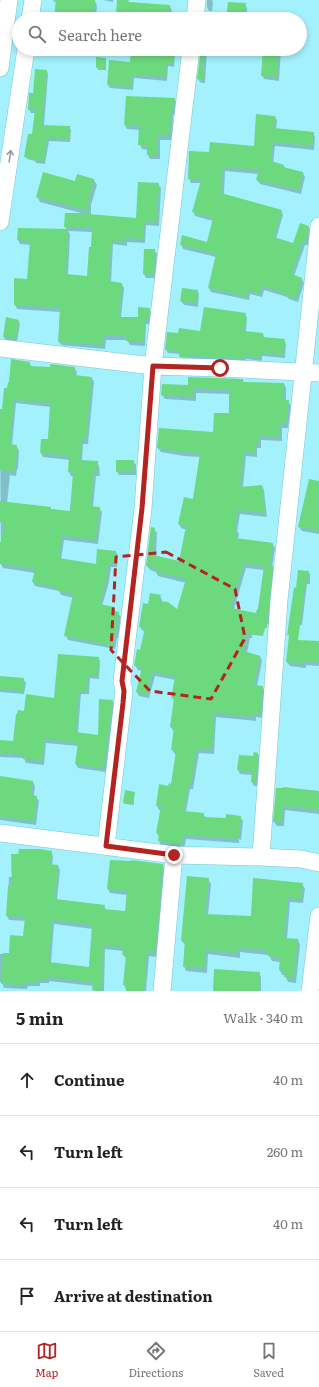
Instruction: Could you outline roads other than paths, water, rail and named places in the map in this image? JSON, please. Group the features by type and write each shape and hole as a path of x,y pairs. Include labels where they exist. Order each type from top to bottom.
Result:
{"street":[{"path":"0,68 9,0"},
{"path":"31,12 33,0"},
{"path":"196,12 197,0"},
{"path":"0,222 25,56"},
{"path":"106,846 123,703 124,691 122,681 142,508 153,366 190,56"},
{"path":"261,857 279,600 311,373 319,226"},
{"path":"0,348 153,366 311,373"},
{"path":"0,832 174,855 261,857 319,863"},
{"path":"162,991 174,855"},
{"path":"310,991 319,916"}]}
